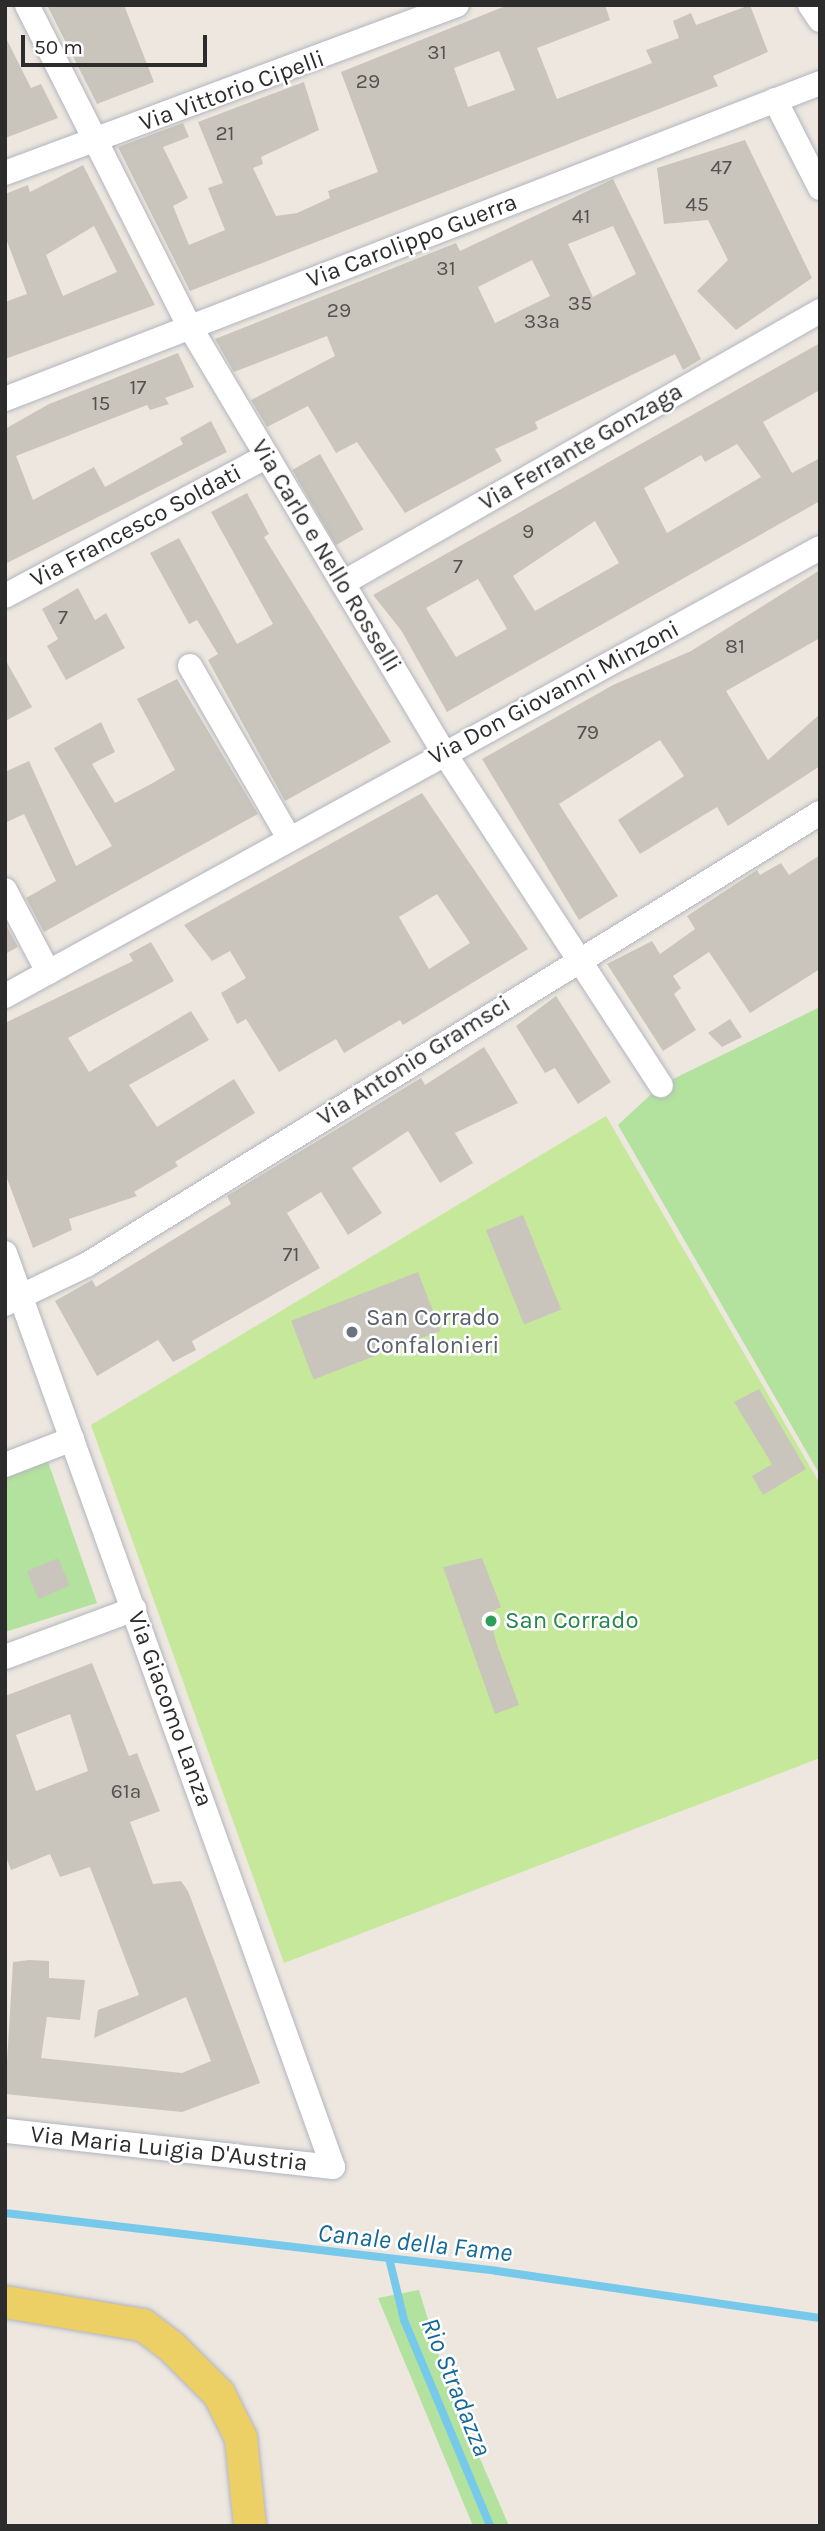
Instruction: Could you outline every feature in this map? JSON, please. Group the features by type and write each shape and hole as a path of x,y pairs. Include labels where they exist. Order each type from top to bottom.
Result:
{"main road":[{"path":"5,2302 112,2316 143,2325 172,2347 219,2394 241,2438 250,2526"}],"street":[{"name":"Via Carlo e Nello Rosselli","path":"27,5 98,140 190,327 443,751 662,1085"},
{"name":"Via Vittorio Cipelli","path":"5,173 457,5"},
{"path":"810,5 820,20"},
{"name":"Via Carolippo Guerra","path":"5,399 820,83"},
{"path":"775,100 820,188"},
{"name":"Via Ferrante Gonzaga","path":"343,583 820,311"},
{"name":"Via Francesco Soldati","path":"5,596 267,456"},
{"name":"Via Don Giovanni Minzoni","path":"5,996 443,751 820,548"},
{"path":"190,666 289,838"},
{"name":"Via Antonio Gramsci","path":"13,1301 88,1264 579,958 820,813"},
{"path":"5,890 48,972"},
{"name":"Via Giacomo Lanza","path":"5,1253 13,1301 72,1439 332,2167"},
{"path":"5,1465 72,1439"},
{"path":"5,1657 134,1609"},
{"name":"Via Maria Luigia D'Austria","path":"5,2131 332,2167"}],"green space":[{"path":"820,1007 820,1475 618,1125 661,1085"},
{"name":"San Corrado","path":"606,1116 820,1484 820,1758 284,1963 91,1425"},
{"path":"46,1456 97,1603 5,1632 5,1472"},
{"path":"419,2290 447,2382 509,2526 473,2526 378,2298"}],"building":[{"path":"47,5 124,5 154,82 97,104"},
{"path":"508,5 605,5 610,20 537,48 557,99 652,63 646,50 679,38 673,21 691,13 696,25 750,5 768,52 713,76 718,86 190,291 118,147 183,123 189,137 163,147 188,198 173,206 189,245 225,230 208,188 223,183 198,122 304,82 319,130 261,157 263,164 253,168 276,216 297,213 330,198 328,191 378,172 341,72","holes":["499,51 515,90 468,107 454,68"]},
{"path":"5,36 31,88 41,84 58,118 5,138"},
{"path":"745,140 812,278 736,330 697,291 728,260 708,220 664,224 657,168"},
{"path":"83,165 155,305 5,359 5,302 27,294 5,236 5,194 28,185 30,192","holes":["94,226 117,272 63,296 46,255"]},
{"path":"613,179 701,359 683,370 675,354 535,422 538,429 495,449 502,461 405,513 357,442 336,453 308,406 267,427 251,400 335,356 327,336 234,372 215,339 456,243 460,251","holes":["613,226 636,274 593,297 568,244","532,260 550,296 495,323 478,287"]},
{"path":"820,343 820,390 763,422 792,473 820,458 820,501 447,712 401,630 373,595","holes":["737,444 761,477 667,533 644,488 701,455 705,462","595,521 619,563 535,611 513,576","478,579 507,629 456,657 426,608"]},
{"path":"178,353 194,387 165,398 169,404 150,410 147,405 16,456 33,500 94,467 105,487 183,444 180,438 211,421 227,452 5,564 5,429 49,404"},
{"path":"320,454 364,529 336,545 292,470"},
{"path":"247,493 269,534 264,537 391,742 285,801 208,660 218,654 197,620 189,624 150,553 179,538 237,644 273,624 211,512"},
{"path":"820,570 820,638 726,691 768,760 820,714 820,766 728,826 717,807 640,854 618,820 684,776 660,740 559,804 618,896 579,920 482,759 613,685 691,651"},
{"path":"78,588 95,620 106,613 125,648 66,680 47,646 58,639 42,609"},
{"path":"5,659 32,707 5,721"},
{"path":"177,679 258,814 44,932 26,898 56,881 24,814 5,823 5,772 29,761 76,866 112,846 54,748 101,722 115,752 92,764 115,803 151,784 175,770 137,699"},
{"path":"422,793 528,949 403,1025 400,1020 344,1053 336,1039 279,1072 246,1019 237,1024 221,993 246,978 230,951 212,961 184,925","holes":["437,894 470,943 429,969 399,917"]},
{"path":"820,855 820,969 750,1013 709,952 673,976 681,988 674,994 696,1030 663,1051 607,964 652,941 660,954 695,929 687,916 757,870 760,875 781,863 789,875"},
{"path":"5,923 18,947 5,954"},
{"path":"151,942 174,981 68,1038 89,1072 191,1011 209,1040 129,1085 157,1127 234,1079 255,1113 175,1162 178,1166 134,1192 137,1196 69,1219 72,1230 33,1248 5,1173 5,1023 133,961 129,954"},
{"path":"556,996 611,1082 578,1104 555,1068 545,1073 516,1026"},
{"path":"730,1019 742,1037 722,1047 708,1033"},
{"path":"484,1047 518,1103 455,1133 473,1163 440,1183 408,1131 352,1168 382,1213 348,1235 321,1192 287,1213 320,1268 192,1341 196,1350 173,1362 158,1340 97,1376 55,1301 92,1280 96,1287 231,1204 227,1196 421,1078 425,1085"},
{"path":"523,1215 561,1310 524,1325 486,1230"},
{"name":"San Corrado Confalonieri","path":"418,1272 441,1331 314,1380 291,1321"},
{"path":"759,1389 806,1469 763,1495 752,1476 772,1464 734,1402"},
{"path":"58,1558 70,1586 38,1599 27,1571"},
{"path":"482,1558 501,1607 489,1613 496,1642 519,1705 495,1714 443,1567"},
{"path":"92,1663 129,1756 137,1753 160,1811 130,1822 153,1884 181,1881 188,1891 260,2083 182,2112 5,2094 13,1962 49,1961 49,1978 85,1980 80,2020 47,2017 41,2058 182,2073 211,2061 186,1997 94,2038 98,2010 139,1995 90,1867 60,1877 50,1854 11,1870 5,1854 5,1696","holes":["70,1714 88,1771 36,1791 16,1735"]}],"waterway":[{"name":"Canale della Fame","path":"5,2213 497,2271 820,2318"},
{"name":"Rio Stradazza","path":"390,2262 404,2320 490,2526"}],"place":[{"name":"San Corrado Confalonieri","path":"352,1332"},
{"name":"San Corrado","path":"491,1621"}]}
